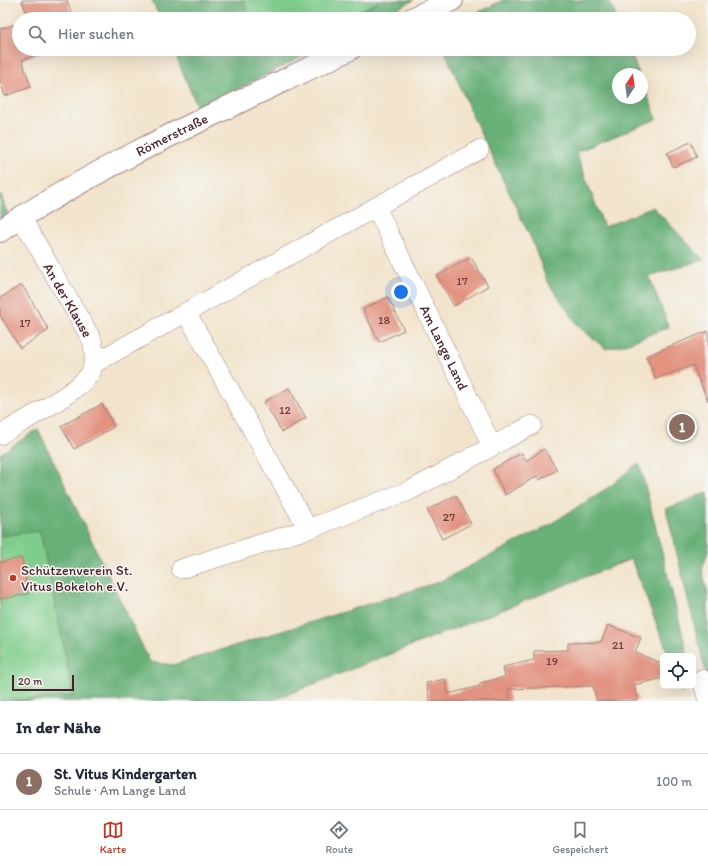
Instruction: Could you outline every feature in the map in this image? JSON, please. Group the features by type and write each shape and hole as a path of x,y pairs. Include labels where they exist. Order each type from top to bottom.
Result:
{"street":[{"path":"427,12 452,0"},
{"name":"Römerstraße","path":"0,231 21,217 109,167 335,56"},
{"path":"93,364 478,150"},
{"name":"Am Lange Land","path":"376,207 492,446"},
{"name":"An der Klause","path":"0,435 80,385 92,371 95,354 92,340 21,217"},
{"path":"186,312 308,529"},
{"path":"181,569 308,529 412,490 532,425"},
{"path":"702,679 708,701"}],"green space":[{"path":"152,0 243,0 248,12 157,12"},
{"path":"243,0 377,0 378,2 358,12 248,12"},
{"path":"377,0 414,0 390,12 358,12 378,2"},
{"path":"503,0 609,0 614,12 479,12"},
{"path":"176,56 303,56 198,109"},
{"path":"447,56 632,56 637,68 612,68 612,104 648,104 648,97 657,119 576,152 604,227 653,207 704,260 649,276 669,327 626,344 606,349 579,327 547,281 533,243 473,117"},
{"path":"0,192 9,218 0,223"},
{"path":"38,429 150,662 173,665 439,582 546,527 612,485 635,465 640,465 687,653 668,653 631,559 271,701 0,701 74,696 40,531 0,536 0,454"},
{"path":"708,492 708,552 702,569 708,595 708,681 666,509"},
{"path":"40,530 74,697 0,701 0,536"},
{"path":"680,689 693,689 681,693"}],"building":[{"path":"22,0 67,0 71,12 26,12"},
{"path":"12,25 12,56 33,56 22,60 31,87 5,96 0,81 0,29"},
{"path":"691,142 697,157 673,167 667,153"},
{"path":"471,257 488,286 454,306 437,276"},
{"path":"22,285 49,330 20,348 0,315 0,298"},
{"path":"388,297 404,330 379,342 363,309"},
{"path":"708,331 708,401 693,365 656,379 646,356"},
{"path":"289,388 306,418 282,432 264,402"},
{"path":"102,404 114,427 74,449 61,426"},
{"path":"544,449 557,470 539,480 537,476 505,495 493,469 522,453 526,461"},
{"path":"456,495 471,524 442,539 427,510"},
{"name":"Schützenverein St. Vitus Bokeloh e.V.","path":"22,558 28,594 0,599 0,562"},
{"path":"608,625 641,638 635,652 660,663 660,679 634,685 638,701 597,701 593,686 508,689 510,701 430,701 426,683 445,679 448,694 480,686 480,683 505,677 503,667 534,660 534,651 568,650 568,643 601,642"}],"place":[{"name":"St. Vitus Kindergarten","path":"682,427"},
{"name":"Schützenverein St. Vitus Bokeloh e.V.","path":"13,578"}]}
